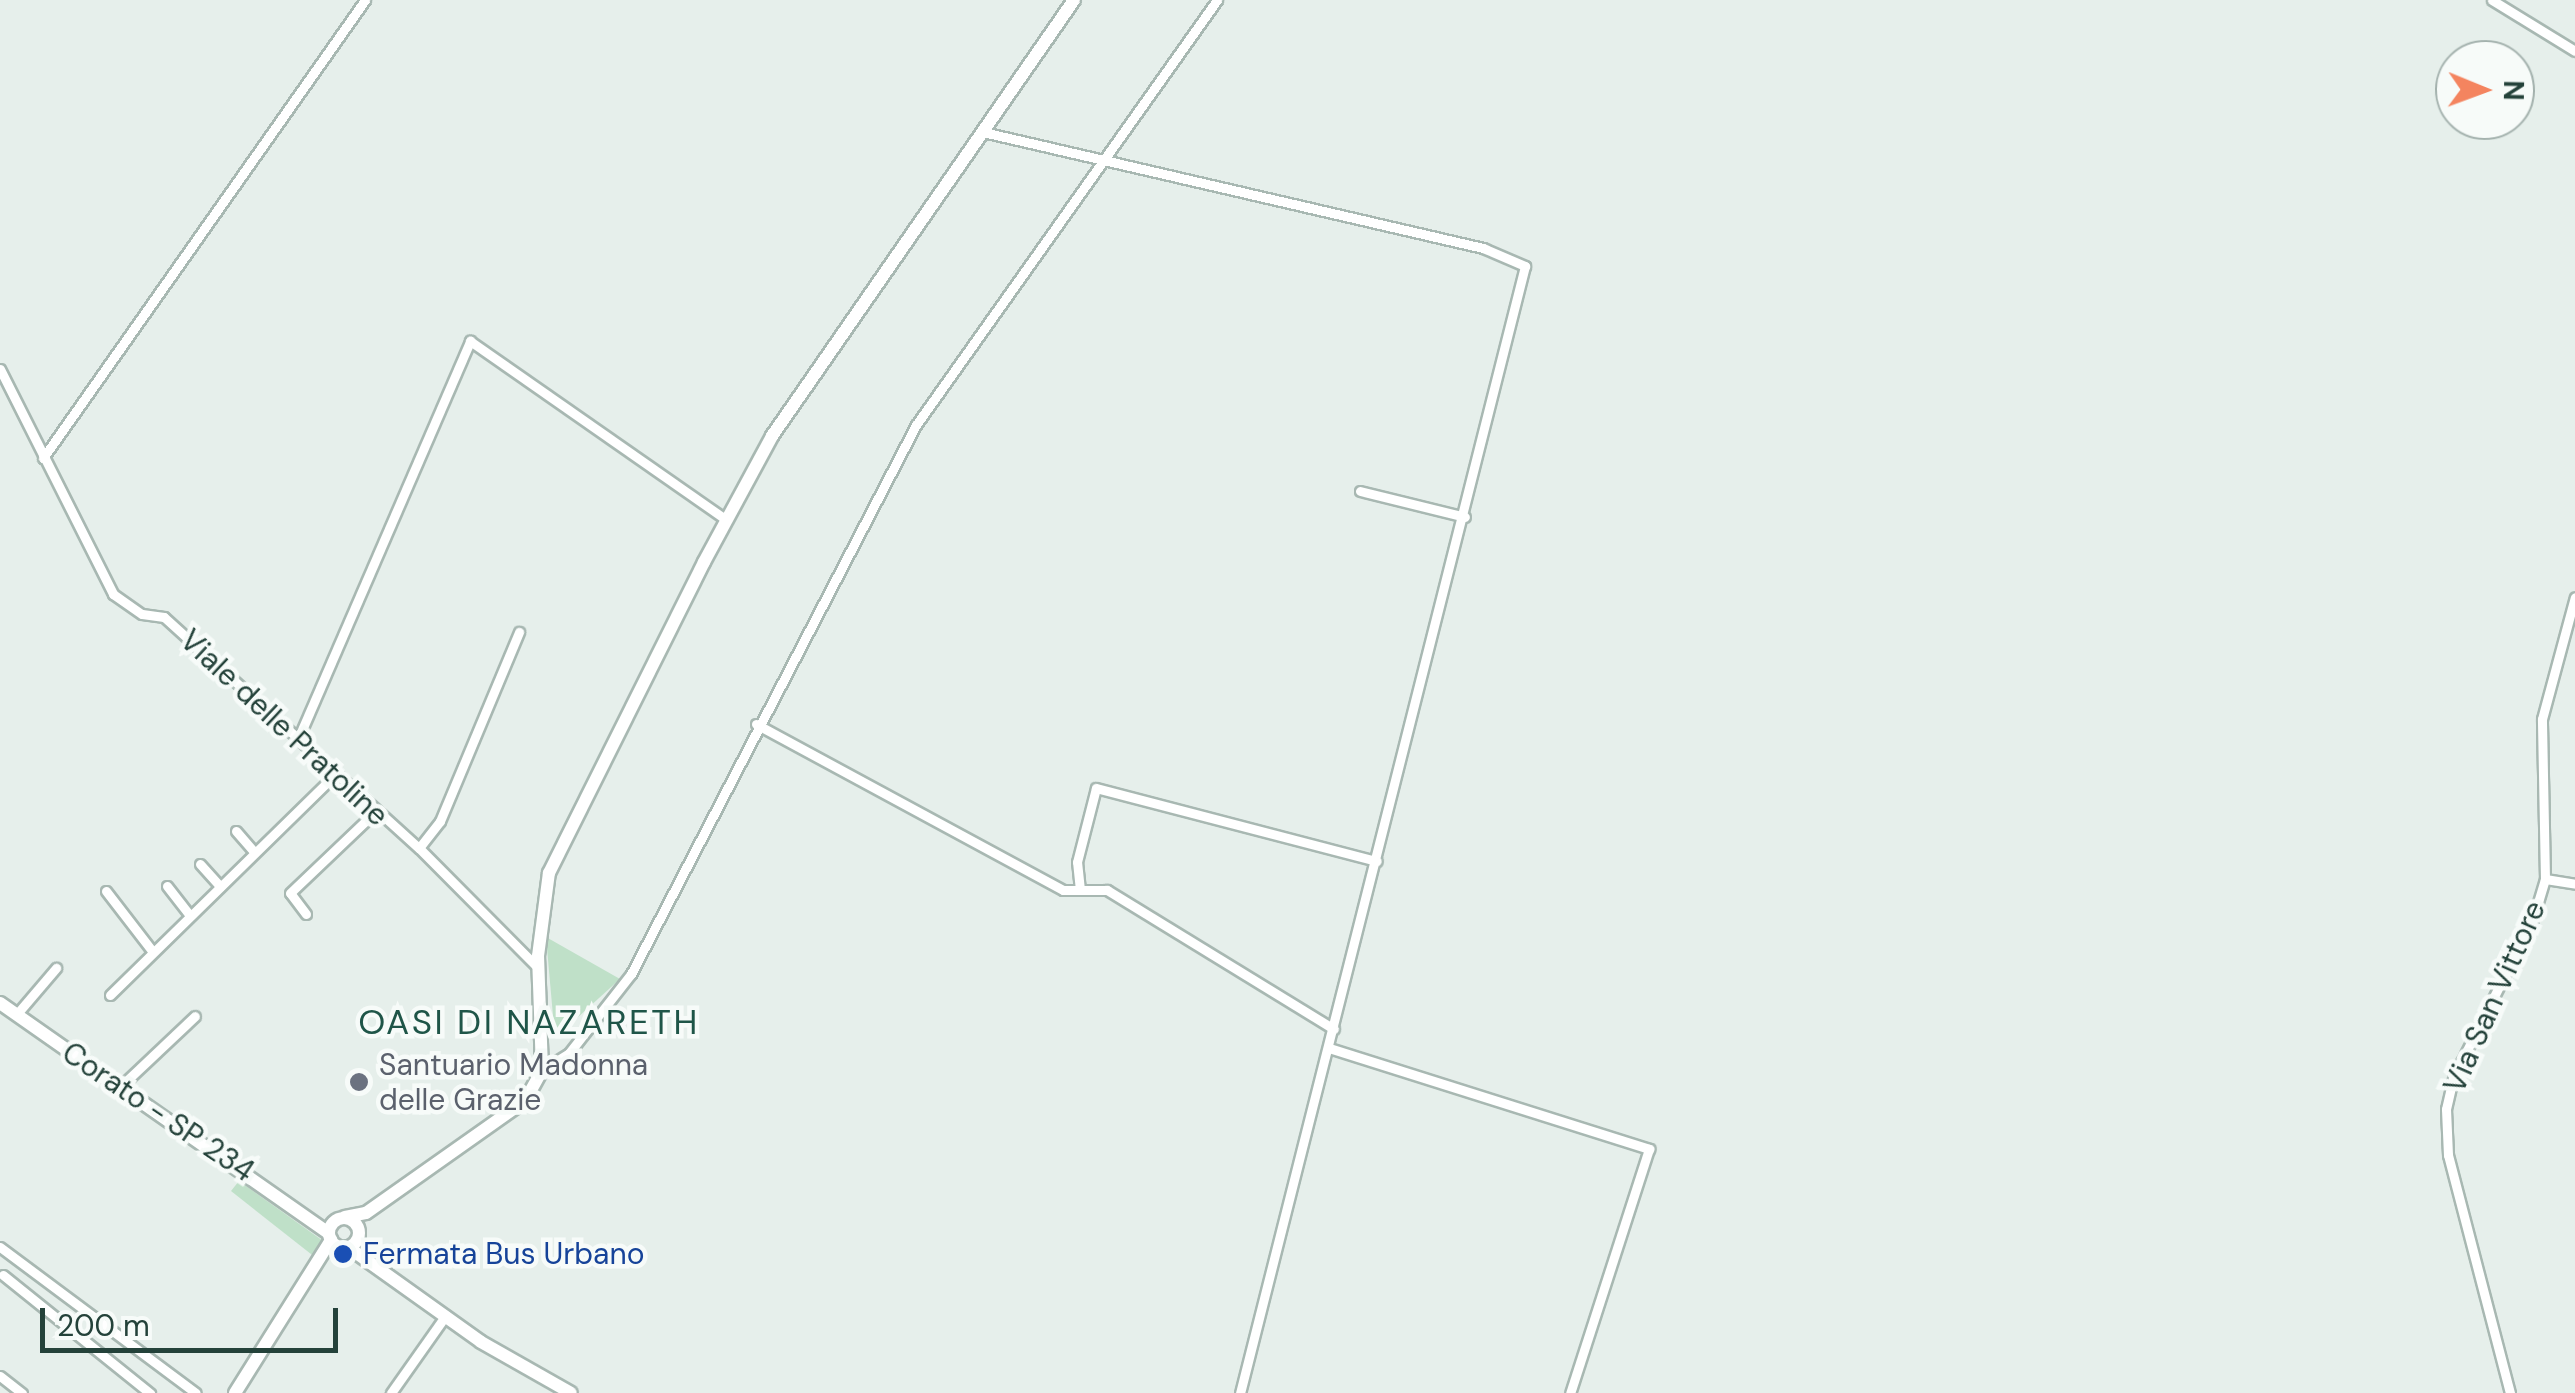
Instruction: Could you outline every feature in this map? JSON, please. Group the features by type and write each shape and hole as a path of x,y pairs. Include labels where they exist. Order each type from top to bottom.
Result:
{"street":[{"path":"43,458 365,0"},
{"path":"235,1393 337,1237 525,1101 542,1070 540,970 550,873 772,436 1074,0"},
{"path":"542,1070 569,1054 631,974 756,724 916,425 1110,156 1216,0"},
{"path":"2492,0 2575,52"},
{"path":"983,132 1110,156 1206,187 1518,258 1526,278 1240,1393"},
{"path":"298,739 470,341 727,520"},
{"name":"Viale delle Pratoline","path":"0,369 113,594 142,614 164,618 419,848 540,970"},
{"path":"1360,491 1464,518"},
{"name":"Via San Vittore","path":"2510,1393 2448,1155 2446,1109 2453,1078 2534,919 2545,878 2542,719 2575,597"},
{"path":"419,848 440,821 519,632"},
{"path":"756,724 1063,890 1108,890 1334,1029"},
{"path":"110,995 336,774"},
{"path":"1080,890 1076,862 1096,788 1377,860"},
{"path":"306,914 290,894 375,812"},
{"path":"236,831 254,852"},
{"path":"200,864 220,886"},
{"path":"2545,878 2575,884"},
{"path":"167,886 190,915"},
{"path":"106,891 153,952"},
{"path":"16,1015 56,968"},
{"name":"Corato - SP 234","path":"0,1004 318,1220 446,1315 571,1393"},
{"path":"120,1087 195,1016"},
{"path":"1329,1048 1649,1149 1570,1393"},
{"path":"337,1237 359,1233 366,1213"},
{"name":"Corato - SP 234","path":"337,1237 359,1233 370,1259"},
{"path":"0,1247 196,1393"},
{"path":"3,1276 150,1393"},
{"path":"391,1393 446,1315"},
{"path":"0,1376 22,1393"}],"green space":[{"path":"546,937 620,979 555,1038"},
{"path":"239,1181 326,1243 316,1258 231,1191"}],"place":[{"name":"Santuario Madonna delle Grazie","path":"359,1082"},
{"name":"Fermata Bus Urbano","path":"343,1254"}],"district":[{"name":"OASI DI NAZARETH","path":"529,1022"}]}
